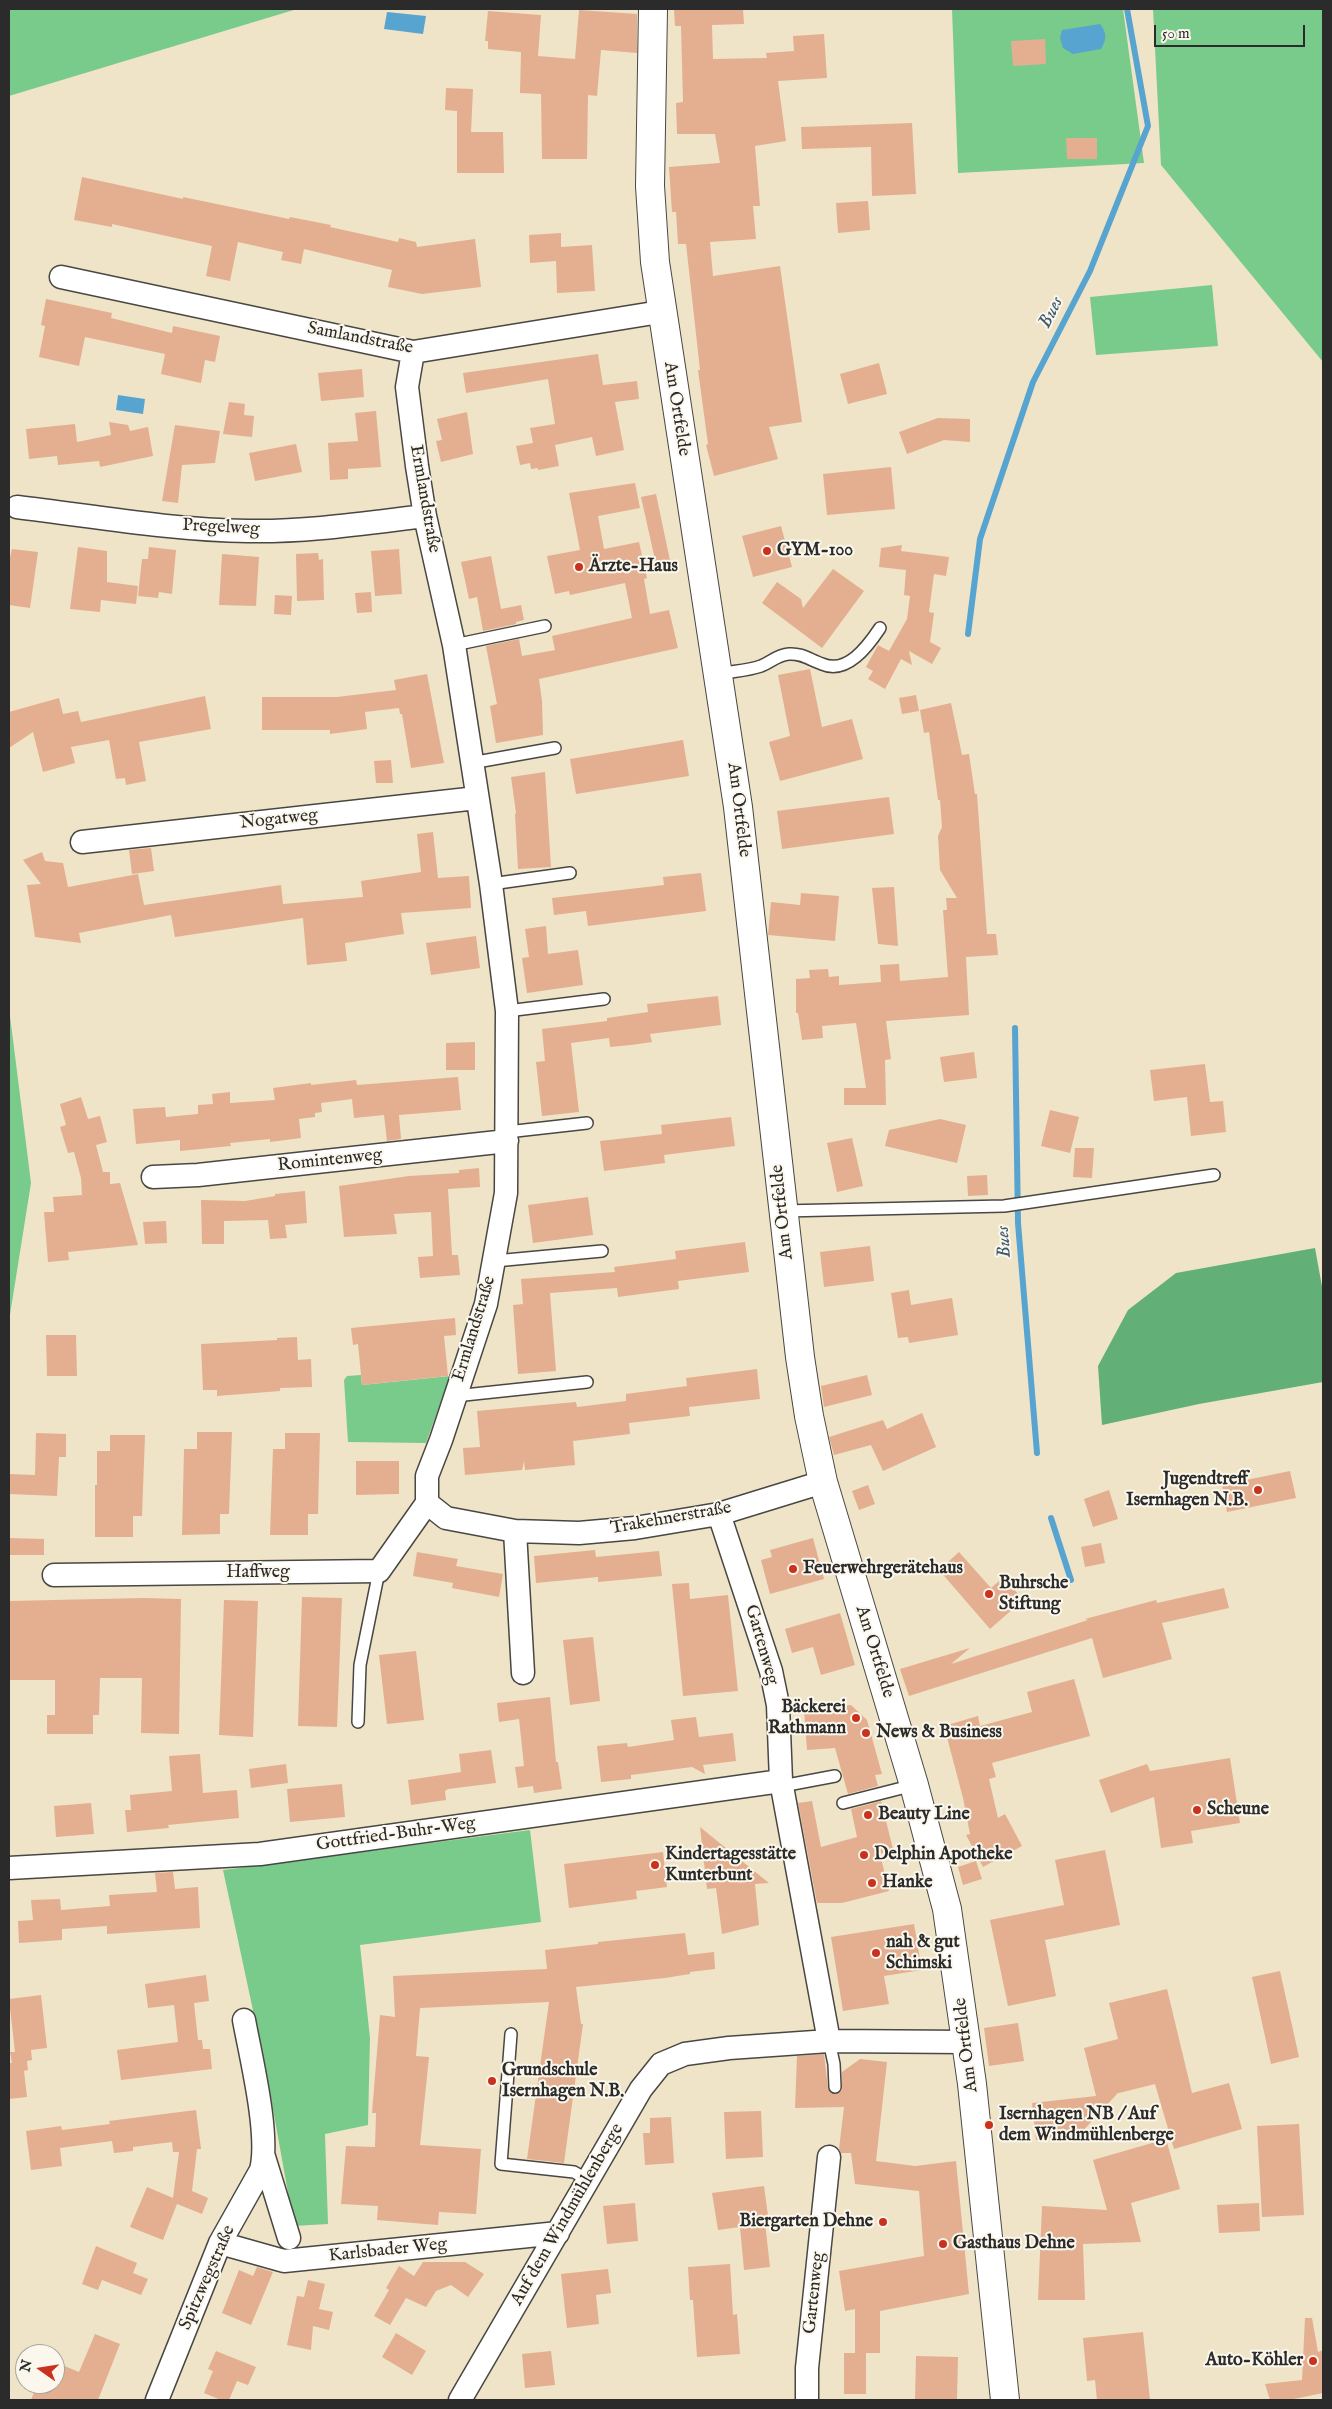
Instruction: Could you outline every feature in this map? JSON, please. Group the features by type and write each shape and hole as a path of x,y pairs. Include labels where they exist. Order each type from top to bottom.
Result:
{"main road":[{"name":"Am Ortfelde","path":"653,9 650,186 660,312 718,674 744,854 800,1356 809,1416 823,1482 914,1785 947,1909 966,2042 1005,2400"}],"street":[{"name":"Samlandstraße","path":"61,277 413,352 660,312"},
{"name":"Ermlandstraße","path":"413,352 407,387 425,516 454,645 491,884 507,1011 506,1193 495,1262 486,1304 441,1440 427,1476 427,1503"},
{"name":"Pregelweg","path":"17,507 177,526 247,531 316,530 425,516"},
{"name":"Nogatweg","path":"82,842 477,798"},
{"name":"Romintenweg","path":"153,1177 198,1175 507,1137"},
{"name":"Trakehnerstraße","path":"427,1503 446,1518 515,1531 579,1533 636,1528 719,1514 823,1482"},
{"path":"379,1571 427,1503"},
{"name":"Gartenweg","path":"719,1514 771,1671 778,1705 782,1783 807,1909 829,2041"},
{"path":"515,1531 523,1673"},
{"name":"Haffweg","path":"54,1574 379,1571"},
{"name":"Gottfried-Buhr-Weg","path":"9,1868 260,1854 782,1783"},
{"name":"Spitzwegstraße","path":"244,2020 256,2087 264,2157 289,2238"},
{"name":"Auf dem Windmühlenberge","path":"460,2400 641,2089 662,2064 684,2054 728,2048 829,2041 966,2042"},
{"name":"Spitzwegstraße","path":"157,2400 220,2243 261,2170 264,2157"},
{"name":"Gartenweg","path":"807,2400 807,2368 829,2157"},
{"name":"Karlsbader Weg","path":"220,2243 284,2261 558,2233"}],"lane":[{"path":"454,645 545,626"},
{"path":"718,674 754,668 779,655 791,654 813,659 822,665 842,665 863,651 880,628"},
{"path":"471,763 555,748"},
{"path":"491,884 570,874"},
{"path":"507,1011 604,999"},
{"path":"507,1137 587,1123"},
{"path":"783,1212 1012,1204 1214,1174"},
{"name":"Ermlandstraße","path":"495,1262 602,1251"},
{"name":"Ermlandstraße","path":"455,1396 587,1382"},
{"path":"358,1722 360,1665 379,1571"},
{"path":"782,1783 835,1776"},
{"path":"843,1803 914,1785"},
{"path":"510,2034 501,2164 574,2172 588,2180"},
{"path":"829,2041 834,2064 835,2087"}],"green space":[{"path":"9,9 297,9 9,96"},
{"path":"952,9 1123,9 1144,163 958,173"},
{"path":"1153,9 1323,9 1323,362 1161,165"},
{"path":"1212,285 1218,346 1096,355 1090,297"},
{"path":"9,1008 31,1183 9,1321"},
{"path":"1315,1248 1323,1292 1323,1382 1199,1404 1102,1425 1098,1366 1128,1310 1176,1273"},
{"path":"361,1375 362,1385 450,1376 426,1443 348,1442 344,1380 347,1376"},
{"path":"530,1830 541,1922 360,1945 370,2038 368,2125 325,2134 328,2224 294,2226 267,2076 223,1870"}],"water":[{"path":"387,12 426,16 423,34 384,29"},
{"path":"1100,24 1105,36 1101,49 1073,54 1063,48 1060,38 1062,30"},
{"path":"118,395 145,399 143,414 116,410"}],"building":[{"path":"674,9 743,9 744,24 712,25 713,59 767,58 766,53 794,51 793,36 824,34 827,78 778,81 786,141 755,146 760,206 753,206 756,239 710,242 713,276 780,266 802,422 769,427 778,459 714,476 706,445 708,444 698,370 700,370 686,244 678,244 676,212 672,212 669,167 720,163 715,134 677,134 676,103 683,102 681,26 675,26"},
{"path":"579,10 637,14 637,53 601,50 597,96 588,95 587,159 542,159 541,94 520,93 521,52 488,49 488,41 485,41 488,11 541,15 538,56 575,59"},
{"path":"1045,39 1046,64 1013,66 1011,41"},
{"path":"446,88 473,89 471,132 503,132 504,173 457,173 457,111 445,110"},
{"path":"912,123 916,194 872,196 871,147 802,149 801,127"},
{"path":"1066,138 1097,138 1097,159 1067,159"},
{"path":"82,177 183,199 183,197 289,219 290,217 331,225 330,227 398,242 399,238 416,242 417,247 475,239 481,287 422,294 388,287 392,270 304,249 301,264 281,260 283,252 238,242 230,281 206,276 212,246 112,224 112,227 74,220"},
{"path":"868,201 870,230 838,233 836,203"},
{"path":"561,233 561,247 592,245 595,291 557,293 556,261 530,263 529,235"},
{"path":"46,299 112,313 111,318 172,333 173,326 220,336 215,362 205,360 201,383 161,374 165,354 85,337 79,366 39,357 45,326 41,325"},
{"path":"598,354 603,385 637,381 639,399 615,402 624,450 596,456 592,437 555,445 559,466 538,470 538,468 531,469 530,463 520,465 516,446 533,443 530,428 555,424 548,379 466,393 463,373"},
{"path":"879,363 887,394 848,404 840,374"},
{"path":"362,369 364,397 321,401 318,373"},
{"path":"229,402 245,404 244,415 254,416 252,437 223,434"},
{"path":"376,411 381,467 348,469 348,479 330,480 328,443 358,441 355,413"},
{"path":"467,412 473,454 441,462 436,441 442,440 437,419"},
{"path":"938,418 970,419 970,442 944,440 907,454 899,432"},
{"path":"109,422 128,425 130,431 148,427 153,456 100,467 99,461 58,465 57,456 29,459 26,429 75,424 77,442 111,435"},
{"path":"175,425 220,431 215,463 182,465 178,503 162,501"},
{"path":"296,444 302,472 255,481 249,453"},
{"path":"891,467 895,509 827,515 823,474"},
{"path":"635,483 640,508 598,516 604,549 639,542 647,578 644,579 650,614 669,610 678,648 539,679 543,735 496,743 490,706 497,704 486,646 519,639 522,656 555,650 552,636 632,618 625,583 570,595 569,591 555,594 547,556 580,550 569,493"},
{"path":"656,494 672,570 658,573 641,497"},
{"name":"GYM-100","path":"781,526 792,567 753,577 742,536"},
{"path":"902,545 901,551 949,557 946,576 934,574 929,612 934,613 930,642 941,648 932,664 909,651 912,665 901,659 885,689 868,679 873,671 866,667 878,645 889,651 907,619 910,596 904,595 906,570 879,567 881,548"},
{"path":"78,547 107,551 107,582 138,586 136,604 101,600 100,612 70,609"},
{"path":"149,547 176,550 172,594 159,592 158,598 138,596 142,559 148,559"},
{"path":"12,549 38,552 30,608 9,605 9,562"},
{"path":"399,549 402,594 375,596 371,551"},
{"path":"318,553 319,560 323,559 324,600 297,601 296,554"},
{"path":"222,554 259,557 256,606 219,605"},
{"path":"491,556 501,609 521,605 524,620 516,622 516,624 483,631 477,597 469,599 461,562"},
{"path":"833,569 864,591 822,648 762,603 777,582 801,599 803,608"},
{"path":"371,592 372,612 357,613 355,593"},
{"path":"275,595 292,596 291,615 274,614"},
{"path":"810,669 822,727 852,719 863,759 780,781 769,742 790,736 778,675"},
{"path":"427,674 444,763 411,768 402,714 400,714 399,708 365,712 367,729 330,734 330,730 262,730 262,697 337,697 396,690 394,680"},
{"path":"916,695 919,711 902,714 899,698"},
{"path":"205,696 211,729 139,742 146,781 126,785 125,778 116,779 109,740 71,747 75,763 43,772 33,732 9,748 9,712 59,698 63,714 78,711 81,722"},
{"path":"951,703 962,755 969,754 975,794 977,794 987,934 996,934 998,955 966,957 969,1015 886,1021 891,1059 885,1060 886,1105 844,1105 844,1088 866,1088 856,1023 822,1026 823,1038 802,1040 798,1013 796,1013 796,979 810,978 809,970 828,969 829,977 839,976 839,985 881,982 880,965 899,964 900,981 948,977 943,910 947,910 946,898 957,898 940,870 938,836 942,827 940,800 938,800 929,732 924,733 920,710"},
{"path":"683,740 689,776 576,794 570,759"},
{"path":"391,760 393,783 376,783 374,761"},
{"path":"545,772 551,867 518,869 516,813 511,777"},
{"path":"889,797 894,834 782,849 777,811"},
{"path":"433,832 438,878 469,876 471,908 401,913 404,934 345,943 347,961 307,965 303,918 175,937 171,915 79,933 81,943 35,937 27,885 41,884 23,860 42,852 45,861 63,863 68,887 138,874 144,905 281,885 283,904 363,897 361,881 421,872 417,834"},
{"path":"151,848 154,871 132,874 129,850"},
{"path":"701,873 706,911 588,926 586,911 554,915 552,898 664,885 663,877"},
{"path":"894,887 898,946 878,944 872,888"},
{"path":"801,893 839,896 835,941 768,935 771,902 800,905"},
{"path":"546,926 548,954 578,950 583,985 527,993 522,958 529,957 525,929"},
{"path":"476,936 480,968 431,975 426,943"},
{"path":"718,996 721,1025 650,1034 652,1042 631,1045 610,1047 609,1038 571,1043 579,1112 542,1116 536,1062 545,1061 542,1029 607,1021 607,1018 648,1012 647,1004"},
{"path":"475,1042 475,1070 446,1070 446,1043"},
{"path":"974,1052 977,1078 944,1082 940,1057"},
{"path":"1205,1064 1210,1102 1223,1101 1226,1132 1191,1136 1187,1097 1154,1101 1150,1070"},
{"path":"458,1077 461,1110 399,1115 401,1139 387,1141 384,1115 354,1118 352,1099 321,1103 322,1112 315,1113 315,1117 299,1119 301,1138 270,1142 270,1139 230,1143 231,1146 180,1151 180,1140 136,1144 133,1109 165,1107 166,1117 198,1114 198,1105 213,1104 212,1094 230,1092 230,1103 275,1100 273,1088 311,1083 311,1085 356,1080 357,1085"},
{"path":"81,1097 88,1119 100,1116 107,1142 96,1145 103,1172 110,1172 110,1184 120,1183 138,1245 68,1252 69,1260 48,1262 44,1212 54,1212 53,1197 82,1195 81,1178 74,1152 68,1153 60,1127 66,1125 60,1104"},
{"path":"1050,1110 1079,1117 1070,1153 1041,1146"},
{"path":"731,1117 735,1146 664,1155 665,1163 604,1171 600,1141 662,1134 661,1125"},
{"path":"940,1119 966,1125 957,1163 885,1146 889,1130"},
{"path":"852,1138 863,1186 837,1192 827,1143"},
{"path":"1075,1148 1094,1148 1092,1178 1073,1177"},
{"path":"479,1168 480,1187 448,1189 452,1255 458,1255 460,1275 420,1278 418,1257 433,1256 431,1212 394,1214 397,1234 344,1237 339,1186 409,1176 459,1173 459,1170"},
{"path":"987,1175 988,1195 968,1196 967,1176"},
{"path":"305,1191 307,1223 285,1225 287,1238 270,1239 268,1220 224,1221 224,1244 202,1244 201,1200 245,1201 275,1196 275,1194"},
{"path":"588,1197 593,1235 533,1243 528,1205"},
{"path":"166,1221 167,1243 145,1244 143,1222"},
{"path":"745,1242 749,1272 678,1281 679,1289 618,1297 617,1288 550,1293 556,1371 518,1374 513,1305 523,1304 521,1279 615,1272 614,1267 676,1259 675,1251"},
{"path":"870,1246 874,1281 824,1287 820,1252"},
{"path":"909,1290 911,1305 952,1298 958,1335 909,1343 908,1337 898,1338 891,1293"},
{"path":"455,1318 456,1335 444,1336 448,1376 362,1385 358,1344 353,1345 351,1328"},
{"path":"46,1335 76,1335 77,1376 47,1376"},
{"path":"297,1337 298,1360 311,1359 312,1387 280,1388 280,1391 217,1396 217,1390 203,1390 201,1344 277,1340 277,1338"},
{"path":"757,1369 760,1399 689,1407 690,1416 629,1423 630,1434 573,1441 575,1465 525,1470 524,1461 522,1470 465,1475 463,1448 480,1447 477,1411 576,1402 577,1407 626,1401 626,1394 687,1386 686,1378"},
{"path":"867,1375 872,1395 824,1407 821,1386"},
{"path":"922,1413 936,1447 883,1471 871,1445 834,1455 829,1437 883,1420 887,1429"},
{"path":"197,1432 232,1432 229,1514 220,1514 220,1534 182,1535 184,1449 197,1449"},
{"path":"36,1433 66,1434 66,1457 59,1457 57,1496 9,1494 9,1474 35,1475"},
{"path":"285,1433 320,1433 318,1514 308,1514 308,1535 270,1535 273,1449 285,1449"},
{"path":"110,1435 145,1435 142,1516 133,1516 133,1537 95,1537 97,1451 110,1451"},
{"path":"356,1461 399,1461 399,1494 356,1495"},
{"name":"Jugendtreff Isernhagen N.B.","path":"1290,1471 1296,1498 1227,1512 1222,1485"},
{"path":"868,1485 875,1504 859,1510 852,1491"},
{"path":"1109,1490 1118,1519 1093,1527 1084,1499"},
{"path":"9,1538 44,1539 44,1555 9,1555"},
{"name":"Feuerwehrgerätehaus","path":"813,1538 824,1579 770,1594 761,1560 772,1557 770,1550"},
{"path":"1101,1543 1105,1563 1085,1567 1081,1547"},
{"path":"595,1550 596,1557 659,1551 662,1576 598,1582 598,1577 536,1583 534,1556"},
{"path":"417,1552 458,1559 456,1566 503,1574 499,1597 452,1588 453,1583 413,1576"},
{"name":"Buhrsche Stiftung","path":"959,1552 991,1588 1004,1577 1023,1600 990,1629 939,1570"},
{"path":"689,1583 690,1599 728,1595 738,1691 683,1696 672,1584"},
{"path":"1224,1588 1229,1608 1162,1623 1172,1659 1103,1678 1092,1638 909,1696 900,1669 970,1648 951,1664 1088,1620 1085,1619 1156,1600 1157,1603"},
{"path":"302,1597 342,1598 337,1727 298,1726"},
{"path":"181,1599 179,1734 141,1733 142,1678 100,1678 99,1715 93,1715 93,1734 47,1734 47,1715 55,1715 55,1680 9,1680 9,1601"},
{"path":"224,1600 258,1601 253,1737 219,1735"},
{"path":"840,1613 855,1665 821,1675 813,1647 792,1653 785,1629"},
{"path":"593,1637 600,1701 570,1705 563,1640"},
{"path":"416,1651 424,1720 387,1724 379,1655"},
{"path":"1074,1679 1090,1736 992,1763 996,1777 989,1779 998,1818 1005,1814 1022,1846 983,1867 966,1835 970,1834 963,1798 944,1726 978,1716 980,1726 1032,1712 1027,1692"},
{"path":"550,1697 556,1762 558,1762 562,1789 534,1793 533,1786 518,1788 515,1767 524,1766 519,1719 499,1722 497,1703"},
{"path":"851,1705 867,1720 882,1774 875,1775 878,1786 848,1794 835,1748 807,1750 804,1709"},
{"path":"696,1717 699,1737 733,1733 736,1761 703,1765 705,1774 692,1767 631,1775 631,1779 601,1782 597,1746 627,1743 628,1747 674,1740 671,1720"},
{"path":"491,1750 496,1783 448,1789 445,1791 446,1800 411,1805 408,1780 461,1772 459,1754"},
{"path":"200,1754 203,1793 237,1790 239,1818 168,1825 169,1828 127,1832 125,1810 131,1810 130,1795 172,1791 169,1756"},
{"name":"Scheune","path":"1230,1758 1240,1823 1191,1831 1193,1843 1161,1848 1154,1797 1111,1813 1099,1780 1147,1764 1150,1771"},
{"path":"286,1764 288,1783 251,1788 249,1769"},
{"path":"342,1784 345,1817 290,1822 287,1789"},
{"path":"812,1801 821,1847 857,1837 851,1809 881,1801 893,1849 880,1854 889,1891 842,1903 817,1903 798,1803"},
{"path":"91,1803 94,1834 56,1837 54,1806"},
{"path":"700,1827 769,1883 755,1884 759,1925 722,1934 716,1888 707,1889"},
{"path":"1105,1850 1120,1925 1045,1940 1056,1996 1008,2006 990,1920 1064,1905 1055,1860"},
{"path":"663,1852 667,1887 636,1891 637,1899 569,1908 564,1864"},
{"path":"976,1861 982,1879 963,1885 958,1867"},
{"path":"173,1872 175,1889 198,1887 200,1928 107,1934 107,1926 62,1929 62,1940 19,1943 18,1921 33,1920 31,1900 60,1899 61,1910 110,1906 109,1895 157,1892 155,1873"},
{"name":"nah & gut Schimski","path":"914,1924 922,1970 884,1976 889,2004 843,2011 831,1937"},
{"path":"685,1933 688,1955 714,1952 715,1969 665,1978 576,1987 581,2024 583,2024 564,2163 527,2159 549,2002 420,2008 416,2056 429,2057 420,2145 481,2149 476,2214 439,2212 438,2225 377,2220 378,2206 341,2204 346,2146 375,2147 376,2113 372,2113 380,2015 395,2017 393,1976 547,1969 545,1950 598,1944 598,1942"},
{"path":"1280,1971 1299,2057 1271,2064 1252,1977"},
{"path":"206,1975 209,2001 194,2003 198,2040 202,2040 203,2049 210,2049 212,2069 121,2080 117,2050 178,2042 174,2005 148,2008 145,1984"},
{"path":"1167,1989 1192,2093 1229,2083 1242,2129 1174,2149 1155,2084 1115,2094 1117,2094 1079,2135 1036,2140 1032,2103 1096,2096 1084,2048 1118,2039 1109,2003"},
{"path":"41,1995 47,2048 31,2050 32,2060 27,2061 28,2070 24,2071 27,2097 9,2099 9,2063 12,2063 10,2052 15,2052 9,1999"},
{"path":"1018,2023 1024,2061 989,2066 984,2028"},
{"path":"824,2054 828,2088 831,2093 835,2094 842,2090 842,2072 860,2059 887,2062 876,2161 915,2166 956,2161 969,2294 880,2311 880,2353 866,2353 866,2394 844,2394 844,2353 855,2353 855,2309 845,2311 839,2271 924,2256 919,2191 855,2184 851,2153 841,2153 839,2149 844,2107 795,2108 797,2056"},
{"path":"196,2110 201,2149 197,2149 192,2191 208,2198 202,2214 177,2204 163,2240 130,2227 147,2187 173,2198 179,2152 173,2152 172,2142 133,2147 133,2151 114,2153 112,2141 60,2148 62,2166 31,2170 26,2131 61,2126 62,2130 110,2124 109,2121"},
{"path":"761,2111 763,2157 726,2159 724,2112"},
{"path":"671,2117 674,2163 645,2165 643,2133 650,2133 650,2118"},
{"path":"1299,2124 1304,2215 1262,2217 1257,2126"},
{"path":"1166,2139 1180,2189 1131,2203 1141,2242 1083,2244 1085,2300 1038,2300 1042,2206 1107,2210 1093,2160"},
{"path":"764,2186 769,2223 765,2223 770,2267 744,2270 740,2227 718,2230 712,2193"},
{"path":"635,2203 638,2241 607,2244 603,2206"},
{"path":"1259,2203 1260,2231 1219,2233 1217,2205"},
{"path":"96,2246 137,2263 133,2273 148,2279 141,2295 102,2280 98,2290 82,2284"},
{"path":"423,2262 465,2262 484,2274 468,2297 451,2285 436,2291 426,2307 406,2298 390,2325 374,2316 389,2290 386,2288 399,2266 414,2276"},
{"path":"730,2264 733,2315 737,2314 740,2354 697,2357 693,2300 690,2300 688,2267"},
{"path":"257,2267 273,2272 251,2325 222,2313 239,2270 253,2276"},
{"path":"608,2269 611,2293 596,2295 599,2324 567,2328 561,2274"},
{"path":"308,2280 325,2284 319,2309 333,2312 329,2330 313,2326 311,2350 287,2345 297,2296 304,2297"},
{"path":"1305,2318 1312,2318 1318,2352 1323,2350 1323,2393 1289,2400 1270,2400 1265,2384 1302,2380"},
{"path":"1143,2332 1150,2400 1097,2400 1095,2380 1087,2381 1083,2338"},
{"path":"396,2333 426,2351 412,2375 382,2357"},
{"path":"95,2334 120,2344 98,2400 31,2400 33,2394 65,2394 65,2366 79,2372"},
{"path":"216,2351 256,2367 248,2385 237,2381 229,2400 221,2400 204,2393 213,2371 208,2369"},
{"path":"551,2351 555,2385 525,2388 522,2354"},
{"path":"916,2356 958,2357 957,2400 915,2400"}],"waterway":[{"name":"Bues","path":"968,634 980,539 1033,382 1090,271 1148,126 1127,9"},
{"name":"Bues","path":"1015,1028 1018,1223 1037,1453"},
{"name":"Bues","path":"1051,1518 1071,1580"}],"place":[{"name":"GYM-100","path":"767,551"},
{"name":"Ärzte-Haus","path":"579,567"},
{"name":"Jugendtreff Isernhagen N.B.","path":"1258,1490"},
{"name":"Feuerwehrgerätehaus","path":"793,1569"},
{"name":"Buhrsche Stiftung","path":"989,1594"},
{"name":"Bäckerei Rathmann","path":"856,1718"},
{"name":"News & Business","path":"866,1733"},
{"name":"Scheune","path":"1197,1810"},
{"name":"Beauty Line","path":"868,1815"},
{"name":"Delphin Apotheke","path":"864,1855"},
{"name":"Kindertagesstätte Kunterbunt","path":"655,1865"},
{"name":"Hanke","path":"872,1883"},
{"name":"nah & gut Schimski","path":"876,1953"},
{"name":"Grundschule Isernhagen N.B.","path":"492,2081"},
{"name":"Isernhagen NB / Auf dem Windmühlenberge","path":"989,2125"},
{"name":"Biergarten Dehne","path":"883,2222"},
{"name":"Gasthaus Dehne","path":"943,2244"},
{"name":"Auto-Köhler","path":"1313,2361"}]}
